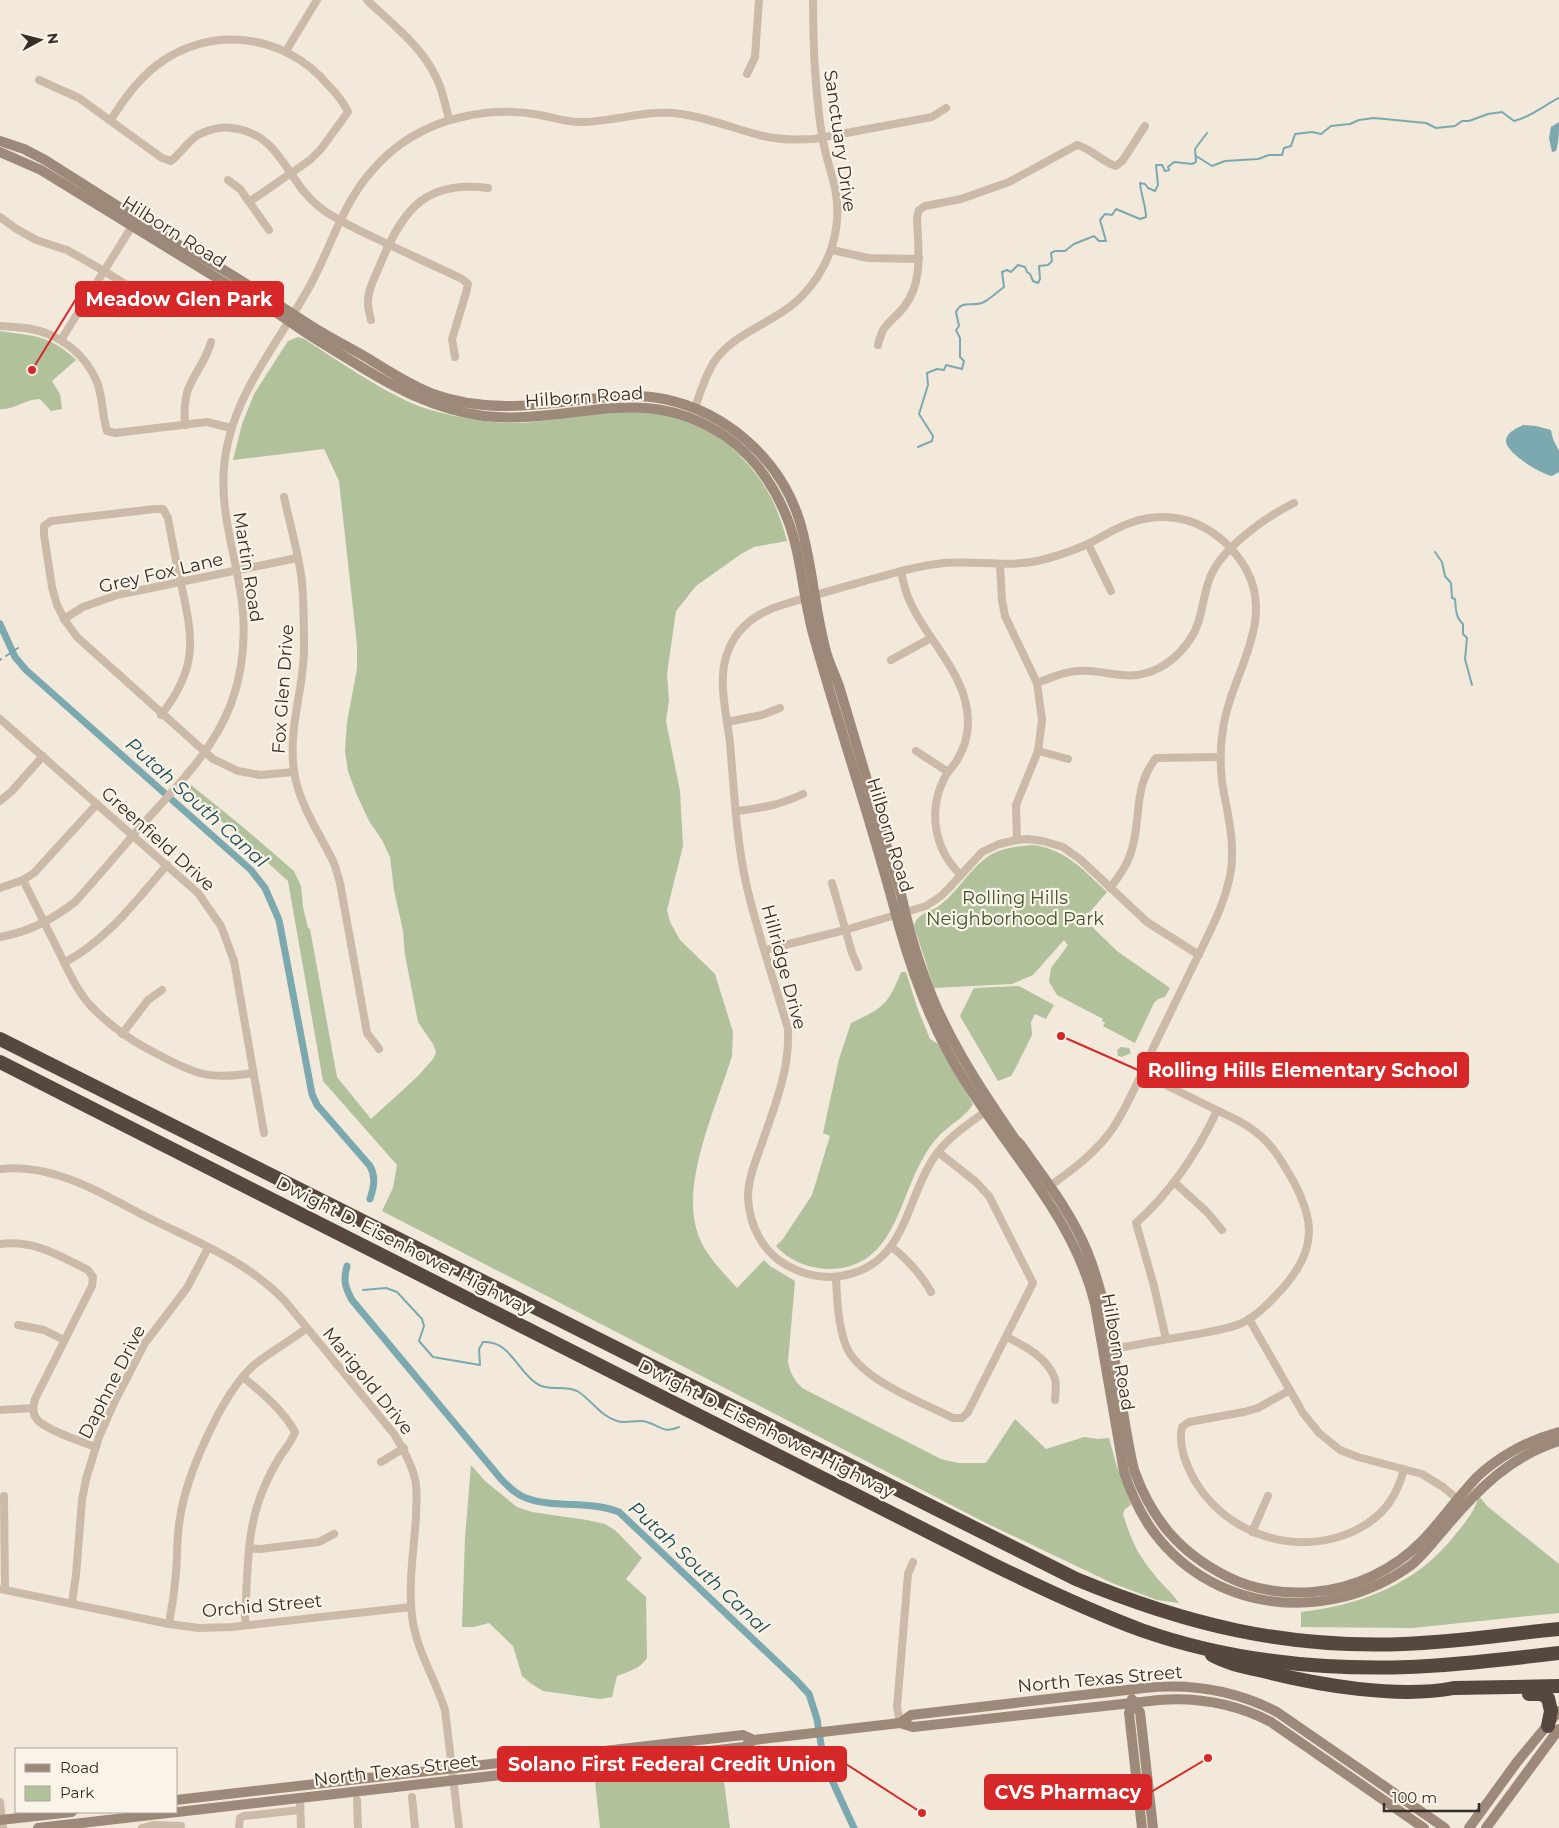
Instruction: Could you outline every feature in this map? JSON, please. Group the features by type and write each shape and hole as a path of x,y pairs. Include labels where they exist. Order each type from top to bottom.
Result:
{"highway":[{"name":"Dwight D. Eisenhower Highway","path":"0,1039 1076,1579 1123,1599 1181,1618 1228,1629 1321,1643 1405,1644 1559,1629"},
{"name":"Dwight D. Eisenhower Highway","path":"0,1062 992,1564 1078,1605 1142,1630 1194,1645 1284,1662 1323,1666 1372,1668 1448,1664 1559,1653"},
{"path":"1194,1645 1222,1661 1268,1673 1326,1684 1408,1691 1559,1686"},
{"path":"1443,1690 1454,1692 1541,1694 1548,1698 1550,1703 1553,1727"}],"street":[{"path":"286,51 317,0"},
{"path":"367,0 416,47 428,63 437,79 449,120"},
{"path":"747,74 755,57 759,0"},
{"name":"Sanctuary Drive","path":"695,408 705,380 722,352 801,297 817,278 832,250 838,208 822,137 815,80 813,0"},
{"path":"111,120 141,79 158,64 185,49 210,41 226,39 264,43 286,51 302,60 318,73 344,103 348,112 321,149 310,160 249,202"},
{"path":"39,80 79,98 162,158 171,161 186,144 200,134 227,127 254,133 266,141 276,151 302,190 320,208 341,221 462,278 468,284 452,339 455,358"},
{"name":"Martin Road","path":"0,937 29,930 44,923 74,902 176,788 205,752 220,727 230,706 241,665 244,640 236,571 223,501 224,463 231,428 246,390 291,318 316,273 341,221 364,181 384,158 418,132 449,120 501,111 521,112 580,123 662,112 679,113 765,136 797,140 932,117 946,108"},
{"path":"878,345 883,330 904,307 914,291 918,276 919,259 918,210 925,206 962,199 1009,182 1077,145 1084,147 1109,164 1116,166 1145,126"},
{"name":"Hilborn Road","path":"0,141 24,149 44,160 124,209 134,222"},
{"name":"Hilborn Road","path":"0,152 41,170 134,222 291,318 392,386 413,397 446,409 485,416 512,418 637,406 676,413 712,428 751,458 775,492 794,535 828,658 898,884 901,914 924,977 940,1013 989,1109 1045,1189 1066,1233 1091,1290 1108,1350 1120,1456 1132,1494 1140,1511 1162,1542 1179,1558 1208,1579 1227,1589 1261,1599 1283,1603 1302,1603 1333,1600 1360,1592 1394,1577 1424,1554 1478,1477 1494,1462 1510,1452 1559,1432"},
{"path":"228,180 240,189 269,230"},
{"path":"371,320 368,303 373,282 401,221 414,206 429,195 457,186 488,188"},
{"path":"0,217 14,228 36,240 66,250 104,271 149,299 160,312"},
{"path":"61,340 134,222"},
{"path":"832,250 868,258 919,259"},
{"name":"Hilborn Road","path":"291,318 396,377 433,394 469,403 511,407 617,396 638,396 662,398 695,408 715,418 738,433 765,458 790,496 799,520 810,596"},
{"path":"0,326 36,330 61,340 82,358 92,371 101,396 107,431 115,433 207,422 231,428"},
{"path":"185,424 185,402 189,386 208,356 211,342"},
{"name":"Fox Glen Drive","path":"284,497 302,581 304,651 302,675 293,726 294,772 299,792 312,823 334,862 340,883 367,1033 379,1049"},
{"path":"1037,683 1058,674 1075,671 1130,676 1144,674 1160,668 1178,654 1197,627 1208,582 1218,563 1259,524 1294,503"},
{"path":"162,714 181,686 188,665 191,644 190,623 168,518 163,509 51,521 44,526 44,535 52,587 57,605 64,619 77,637 162,714 205,752 225,766 260,776 294,772"},
{"name":"Hillridge Drive","path":"989,1109 954,1134 938,1152 929,1165 892,1247 874,1264 858,1273 836,1278 814,1277 799,1272 777,1260 768,1252 757,1234 750,1215 748,1196 751,1175 786,1072 789,1048 788,1029 746,882 723,676 726,657 732,643 752,619 767,610 810,596 900,571 936,564 958,562 1000,565 1035,562 1064,554 1128,523 1144,519 1162,517 1184,519 1203,526 1232,548"},
{"path":"1088,544 1111,591"},
{"path":"1045,1189 1099,1146 1122,1114 1219,916 1231,869 1232,847 1231,826 1222,781 1220,757 1224,721 1255,626 1254,594 1249,575 1232,548"},
{"name":"Grey Fox Lane","path":"64,619 82,607 117,595 297,558"},
{"path":"1000,565 1002,600 1006,616 1014,637 1037,683 1042,720 1038,751 1016,805 1016,840"},
{"path":"900,571 910,603 959,680 968,710 968,725 964,745 948,772 938,795 935,810 935,824 939,844 948,862 960,875"},
{"path":"891,660 931,638"},
{"path":"727,722 762,715 780,708"},
{"name":"Greenfield Drive","path":"0,718 167,865 202,899 221,926 234,961 264,1133"},
{"path":"916,751 948,772"},
{"path":"1038,751 1068,759"},
{"path":"0,801 11,792 43,756"},
{"path":"1110,888 1131,854 1135,837 1139,792 1144,778 1156,758 1220,757"},
{"path":"737,811 769,807 787,802 803,794"},
{"path":"0,888 23,880 34,873 97,804"},
{"path":"765,950 845,930 926,906 941,896 982,852 999,844 1016,840 1043,841 1063,847 1081,860 1147,922 1199,955"},
{"path":"64,963 82,954 112,928 167,865"},
{"path":"23,880 73,981 88,1003 105,1020 140,1046 204,1075 221,1077 253,1073"},
{"path":"832,883 858,967"},
{"path":"122,1034 148,1000 162,990"},
{"path":"1108,1350 1213,1331 1239,1324 1249,1319 1271,1301 1296,1273 1306,1256 1309,1237 1309,1224 1303,1200 1293,1180 1267,1140 1253,1129 1141,1073"},
{"path":"1166,1339 1154,1286 1136,1223 1174,1182 1195,1152 1217,1111"},
{"path":"836,1278 841,1329 847,1348 855,1360 871,1376 953,1418 962,1418 968,1412 1033,1283 989,1196 976,1182 938,1152"},
{"name":"Marigold Drive","path":"0,1169 23,1169 60,1176 80,1183 246,1267 261,1278 285,1302 404,1448 413,1473 417,1497 411,1607 419,1647 445,1710 459,1828"},
{"path":"1174,1182 1207,1212 1222,1230"},
{"path":"0,1244 20,1243 36,1246 88,1270 93,1277 92,1286 35,1399 33,1408 39,1422 96,1447"},
{"path":"892,1247 912,1264 931,1292"},
{"name":"Daphne Drive","path":"72,1603 82,1500 96,1447 106,1419 145,1344 187,1288 208,1248"},
{"path":"1249,1319 1303,1413 1319,1433 1340,1450 1358,1457 1422,1474 1443,1487 1461,1502"},
{"path":"18,1325 44,1330 64,1340"},
{"path":"168,1624 175,1582 179,1520 187,1483 203,1447 224,1405 243,1377 254,1365 307,1328"},
{"path":"1007,1337 1038,1356 1048,1367 1055,1380 1055,1400"},
{"path":"243,1377 273,1404 295,1432 263,1490 254,1518 249,1548 246,1625"},
{"path":"1290,1390 1258,1408 1189,1422 1182,1426 1180,1435 1189,1471 1200,1490 1223,1515 1252,1532 1277,1540 1305,1543 1325,1541 1359,1529 1373,1519 1390,1501 1401,1481 1404,1469"},
{"path":"0,1410 33,1408"},
{"name":"Hilborn Road","path":"1461,1502 1500,1471 1532,1451 1559,1441"},
{"path":"381,1462 404,1448"},
{"path":"2,1589 4,1496"},
{"path":"1252,1532 1268,1496"},
{"path":"249,1548 260,1549 319,1542 334,1534"},
{"path":"900,1723 897,1708 908,1574 913,1562"},
{"name":"Orchid Street","path":"2,1589 168,1624 214,1628 411,1607"},
{"name":"North Texas Street","path":"900,1723 911,1715 1169,1686 1190,1686 1226,1692 1254,1700 1292,1721 1446,1828"},
{"path":"1131,1690 1132,1703 1129,1713 1142,1828"},
{"name":"North Texas Street","path":"179,1812 744,1747 754,1740 818,1732 900,1723 913,1728 1170,1699 1194,1699 1223,1704 1255,1714 1282,1729 1424,1828"},
{"path":"1132,1703 1140,1712 1153,1828"},
{"path":"1488,1827 1553,1727 1559,1711"},
{"path":"1469,1828 1517,1762 1553,1727"},
{"name":"North Texas Street","path":"178,1800 742,1735 754,1740"},
{"path":"412,1797 415,1828"},
{"path":"300,1798 301,1828"},
{"path":"357,1800 358,1828"},
{"path":"0,1802 2,1823 66,1813"},
{"path":"239,1828 240,1818 244,1816 300,1810"},
{"path":"142,1828 154,1825 181,1827 179,1812"},
{"name":"North Texas Street","path":"38,1828 170,1813"}],"green space":[{"path":"0,331 49,341 76,360 52,381 60,394 62,409 51,411 40,399 35,399 10,408 0,409"},
{"path":"298,337 397,396 438,412 503,423 535,422 587,414 616,412 653,413 688,422 720,439 735,451 762,482 774,503 787,541 754,547 696,586 676,611 667,674 669,700 666,721 680,791 683,846 667,910 670,922 680,940 715,974 733,1032 732,1056 710,1120 697,1167 693,1211 697,1231 704,1247 737,1288 764,1260 770,1266 795,1281 788,1362 793,1377 804,1389 941,1459 958,1463 986,1463 1015,1419 1046,1449 1084,1437 1109,1438 1131,1505 1125,1509 1123,1514 1131,1538 1147,1566 1179,1603 1157,1600 1112,1583 984,1522 382,1211 393,1188 397,1165 323,1081 288,881 186,789 191,785 294,871 301,886 303,907 308,928 310,929 337,1077 371,1119 417,1077 433,1059 436,1052 433,1044 418,1022 405,955 403,931 394,890 390,857 382,840 369,821 348,771 345,751 347,722 357,669 357,645 339,481 324,449 233,460 242,424 254,394 288,341"},
{"name":"Rolling Hills Neighborhood Park","path":"1033,845 1056,851 1065,856 1107,892 1084,919 1117,951 1170,988 1165,997 1158,999 1154,1003 1135,1043 1103,1026 1105,1023 1102,1021 1103,1019 1057,995 1049,982 1051,968 1068,945 1064,940 1033,975 1012,984 934,988 914,926 918,918 947,899 984,859 1002,850"},
{"path":"901,972 906,972 930,1039 938,1044 973,1104 963,1116 938,1137 928,1150 892,1228 881,1244 868,1257 850,1266 827,1269 806,1265 793,1260 776,1246 783,1239 812,1195 830,1136 823,1133 839,1059 851,1023 877,1009 888,999"},
{"path":"1019,986 1054,1005 1046,1019 1035,1014 1031,1022 1032,1035 1014,1071 1011,1076 998,1081 960,1016 974,988"},
{"path":"1121,1047 1129,1048 1131,1053 1122,1057 1118,1056 1117,1050"},
{"path":"471,1465 485,1481 517,1507 532,1512 605,1524 616,1531 642,1558 626,1579 646,1597 647,1658 638,1667 617,1676 612,1697 600,1699 543,1691 522,1676 513,1646 489,1623 474,1627 462,1627 465,1538"},
{"path":"1479,1496 1487,1506 1559,1564 1559,1613 1412,1628 1301,1627 1301,1612 1345,1604 1366,1597 1405,1579 1423,1567 1440,1552 1463,1525 1472,1512"},
{"path":"721,1758 730,1828 600,1828 594,1772"}],"water":[{"path":"1559,122 1557,147 1556,151 1552,152 1549,138 1551,127"},
{"path":"1523,425 1551,430 1559,451 1559,472 1552,476 1532,467 1517,456 1507,445 1508,435"}],"waterway":[{"path":"1196,156 1212,166 1225,161 1282,155 1284,148 1291,146 1295,134 1312,132 1321,134 1331,126 1350,124 1359,120 1374,118 1426,123 1436,128 1455,126 1462,121 1469,121 1488,114 1502,112 1514,121 1531,114 1559,98"},
{"path":"918,447 932,441 933,436 919,414 928,385 927,373 937,369 944,370 946,365 962,369 964,361 960,357 960,338 956,330 959,326 956,312 958,308 965,305 980,304 1004,287 1002,272 1007,270 1011,272 1018,265 1025,267 1033,281 1038,283 1040,279 1039,266 1048,265 1052,261 1051,253 1065,251 1074,244 1094,236 1099,241 1106,241 1100,220 1105,214 1112,215 1116,209 1140,219 1146,217 1140,183 1155,191 1158,185 1156,165 1162,165 1165,171 1169,170 1168,167 1174,162 1192,164 1196,162 1195,149 1207,133"},
{"path":"1435,552 1442,562 1445,576 1451,583 1452,598 1455,599 1457,615 1463,624 1463,634 1467,638 1465,659 1472,685"},
{"name":"Putah South Canal","path":"0,624 15,657 26,670 251,870 265,888 279,920 312,1094 317,1105 370,1166 374,1182 370,1199"},
{"name":"Putah South Canal","path":"6,656 18,648"},
{"name":"Putah South Canal","path":"347,1266 345,1283 352,1300 509,1487 522,1497 537,1501 596,1506 619,1512 809,1694 817,1719 824,1763 854,1828"},
{"path":"363,1290 386,1288 397,1292 422,1319 424,1326 419,1341 433,1357 480,1365 479,1349 483,1342 493,1343 501,1346 525,1373 539,1385 548,1388 568,1388 577,1391 611,1419 621,1422 643,1421 666,1430 679,1427"}],"place":[{"name":"Meadow Glen Park","path":"32,370"},
{"name":"Rolling Hills Elementary School","path":"1061,1036"},
{"name":"CVS Pharmacy","path":"1208,1758"},
{"name":"Solano First Federal Credit Union","path":"922,1813"}]}
